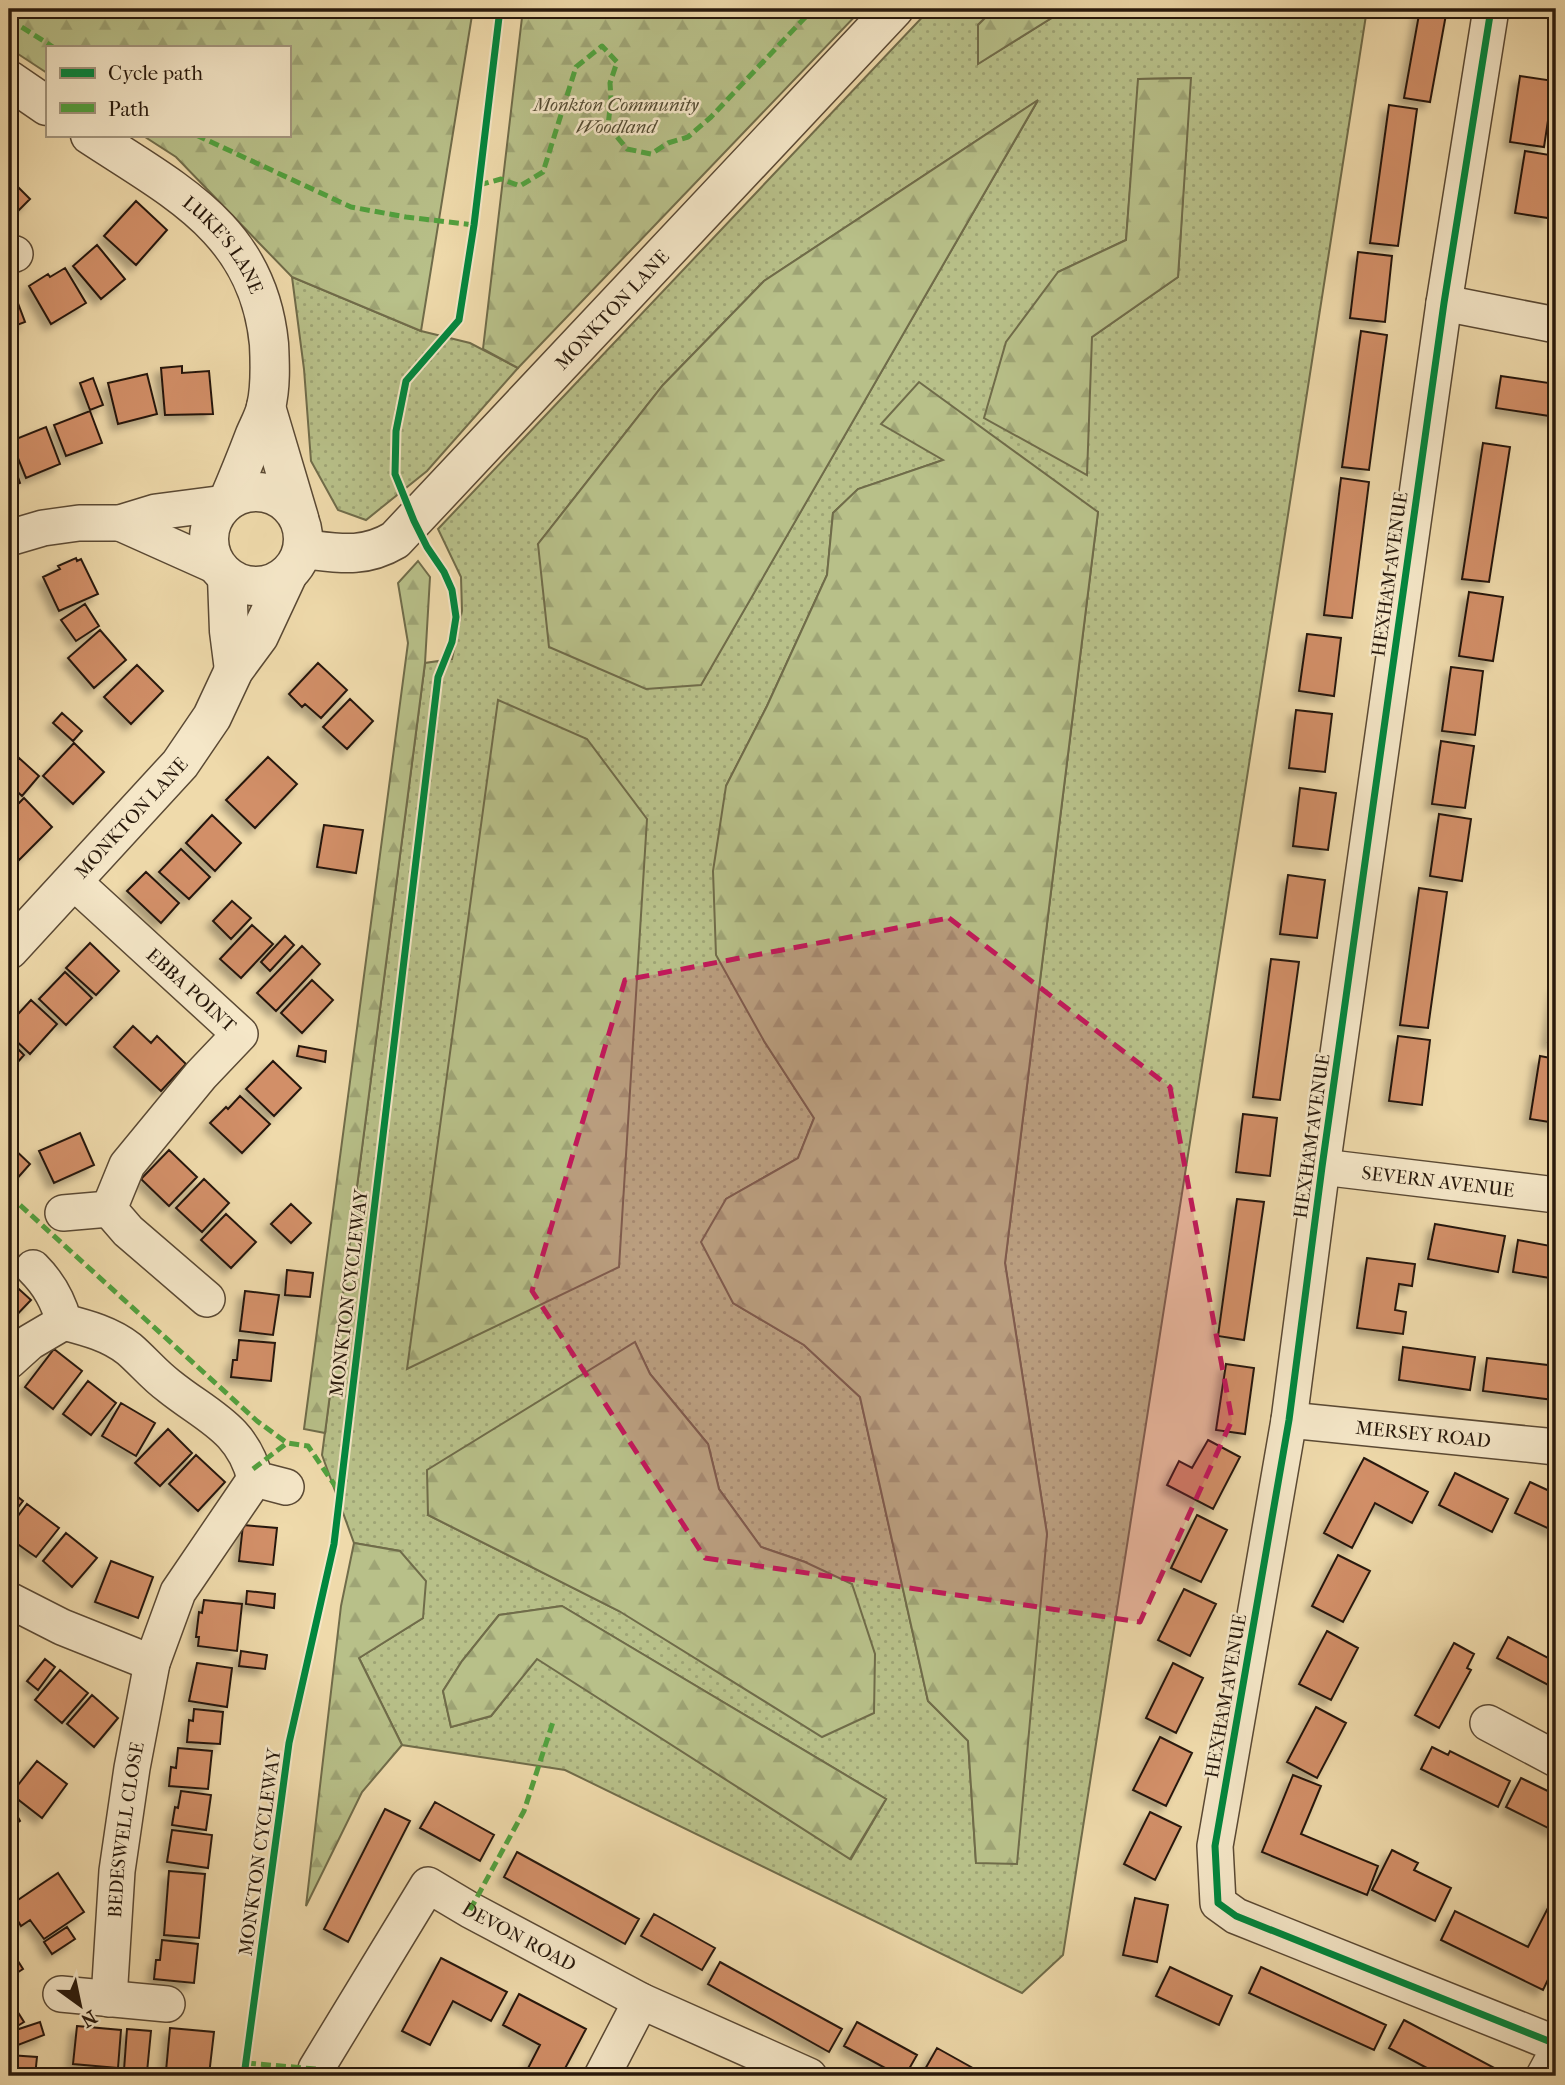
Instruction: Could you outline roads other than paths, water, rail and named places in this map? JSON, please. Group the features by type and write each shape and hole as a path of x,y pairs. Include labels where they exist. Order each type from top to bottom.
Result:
{"street":[{"name":"MONKTON LANE","path":"9,950 180,764 212,717 234,670 259,636 296,548 344,554 363,553 380,549 396,540 894,9"},
{"name":"HEXHAM AVENUE","path":"1491,9 1444,303 1289,1420 1215,1846 1218,1903 1237,1916 1556,2044"},
{"path":"9,80 46,105"},
{"name":"LUKE'S LANE","path":"92,136 192,202 221,230 242,258 259,296 267,329 270,364 266,407 227,502 216,513 210,526 210,553 222,571"},
{"path":"1444,303 1556,325"},
{"name":"LUKE'S LANE","path":"266,407 296,548"},
{"path":"9,538 43,528 79,523 120,523 156,512 227,502 240,494 254,492 281,498 291,507 296,548 272,584 257,587 241,585 222,571 120,523"},
{"path":"222,571 234,670"},
{"name":"EBBA POINT","path":"73,881 240,1034 201,1074 127,1165 109,1209"},
{"name":"SEVERN AVENUE","path":"1322,1167 1556,1195"},
{"path":"63,1213 109,1209 128,1231 207,1299"},
{"path":"9,1361 30,1342 64,1322 54,1294 33,1268"},
{"name":"BEDESWELL CLOSE","path":"64,1322 110,1337 128,1349 166,1385 227,1428 271,1483 178,1592 152,1662 132,1768 117,1871 109,1998"},
{"name":"MERSEY ROAD","path":"1289,1420 1556,1447"},
{"path":"9,1600 62,1627 152,1662"},
{"path":"1488,1723 1556,1759"},
{"name":"DEVON ROAD","path":"316,2069 428,1885 641,2001 809,2076"},
{"path":"61,1994 167,2004"},
{"path":"602,2076 641,2001"},
{"path":"1544,2076 1556,2054"}],"park label":[{"name":"Monkton Community Woodland","path":"616,115"}]}
